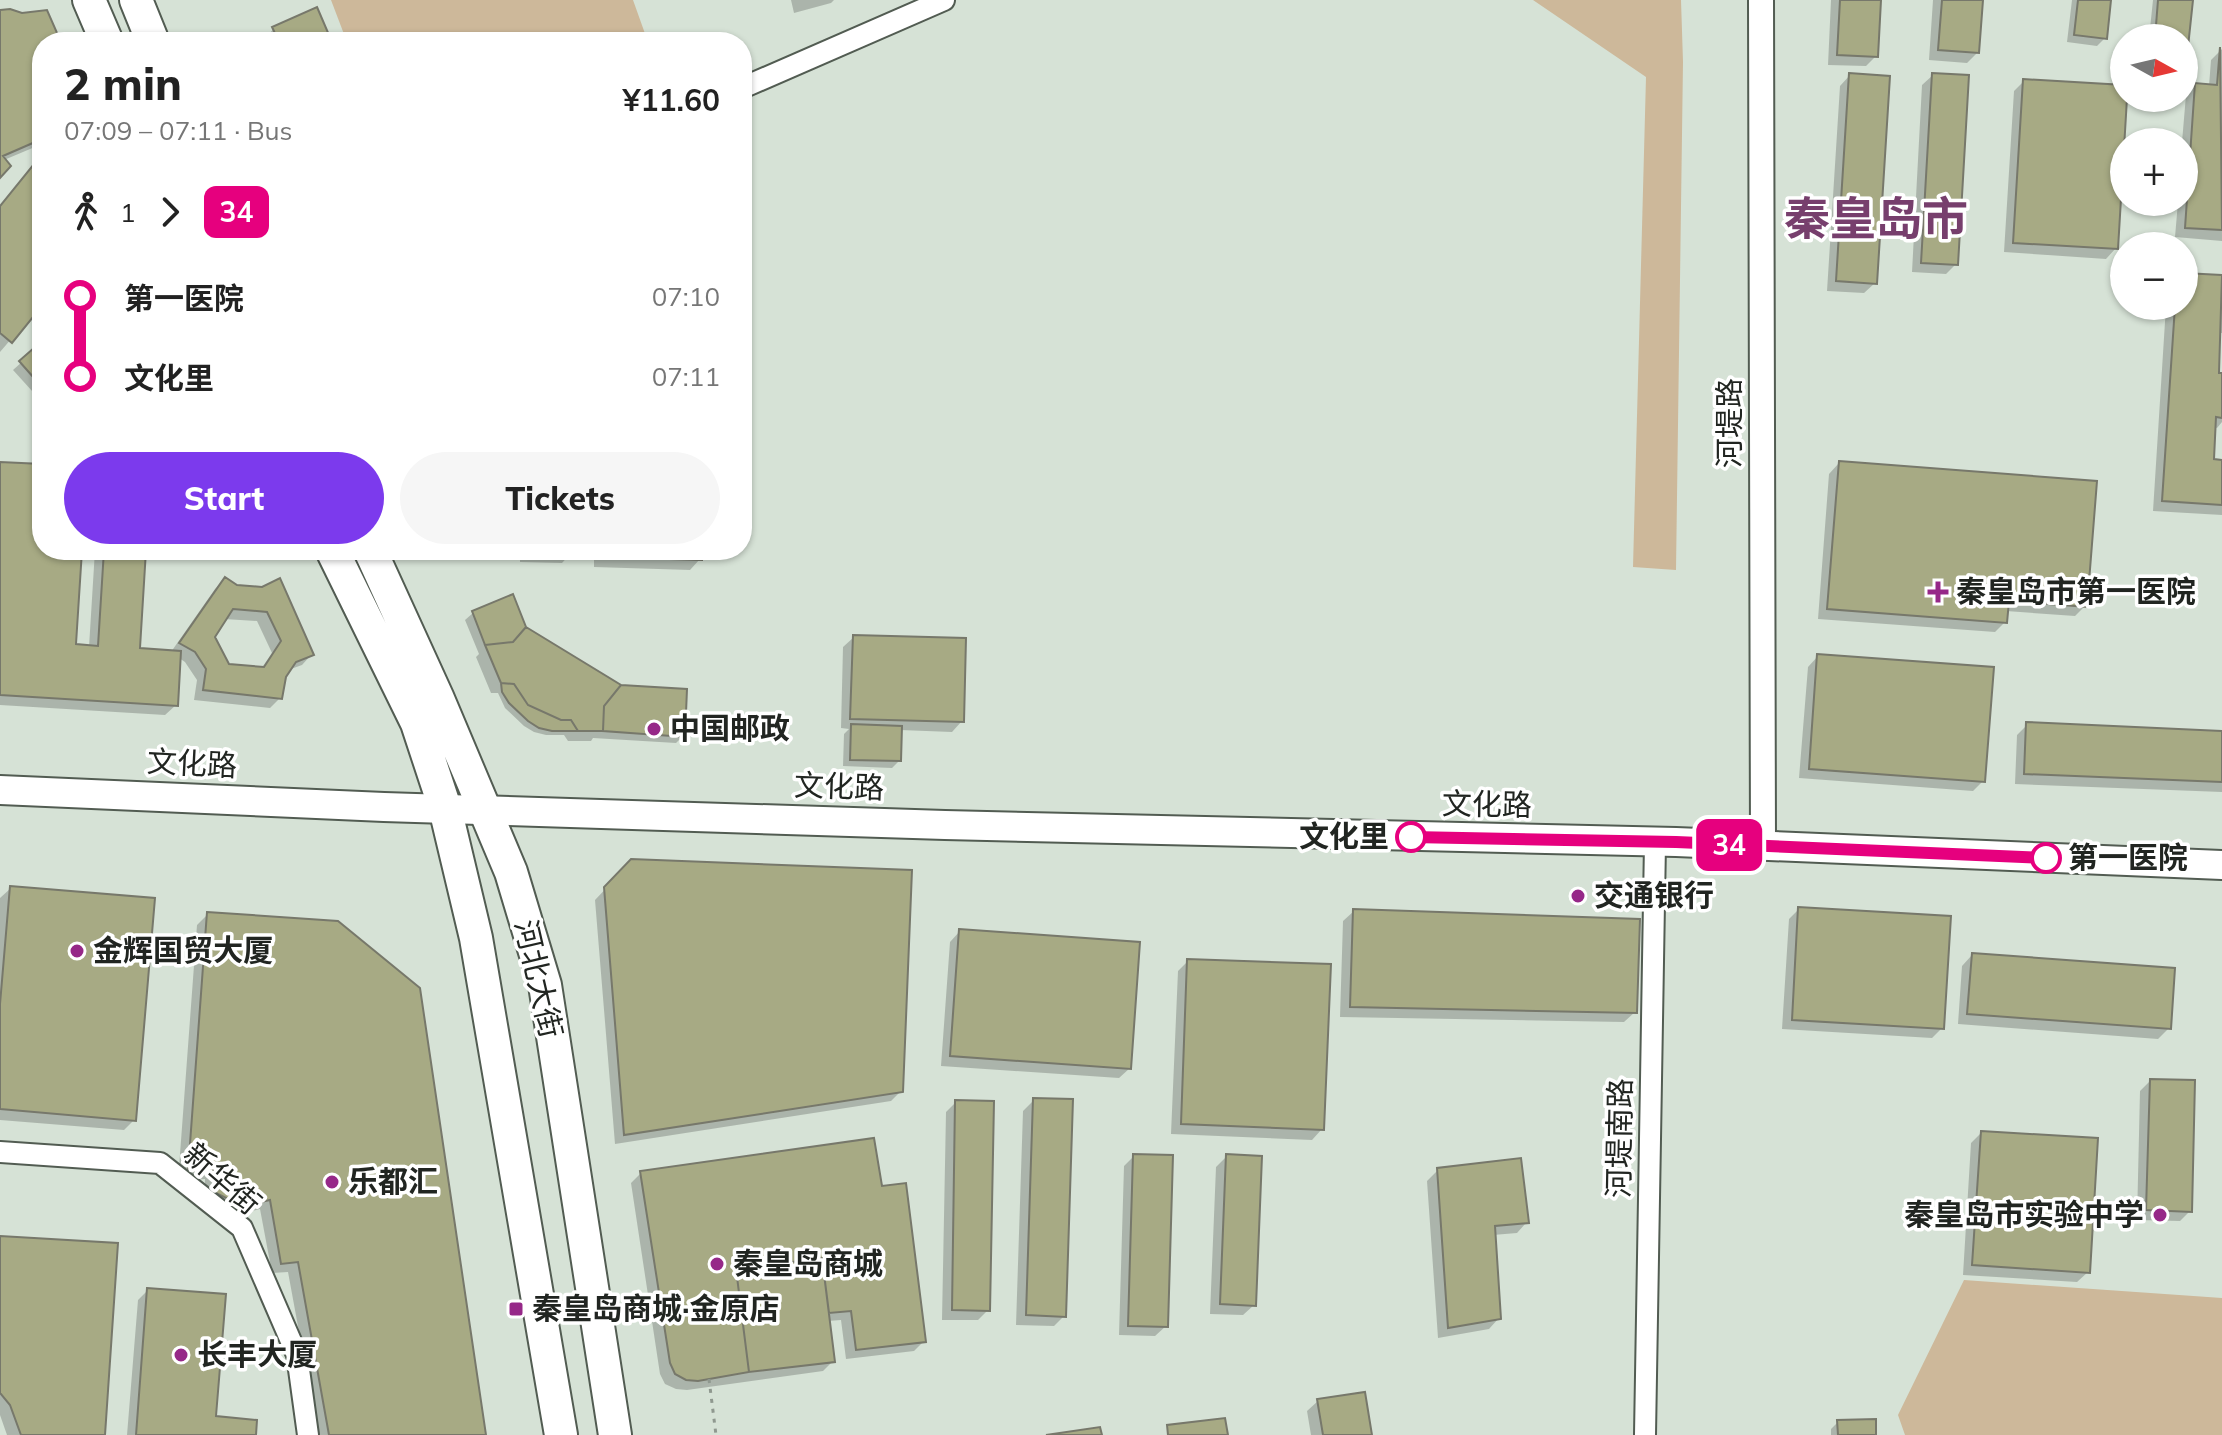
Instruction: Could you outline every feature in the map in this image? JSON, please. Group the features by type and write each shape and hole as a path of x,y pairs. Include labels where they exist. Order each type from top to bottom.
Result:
{"main road":[{"path":"89,0 103,32"},
{"path":"136,0 149,32"},
{"path":"337,560 417,723 445,808 476,938 561,1435"},
{"name":"河北大街","path":"375,560 438,699 511,872 545,985 615,1435"},
{"name":"文化路","path":"0,790 384,807 1763,847"},
{"path":"1763,847 2222,865"}],"street":[{"path":"752,84 944,0"},
{"name":"河堤路","path":"1761,0 1763,847"},
{"name":"河堤南路","path":"1645,1435 1666,843"},
{"name":"新华街","path":"0,1152 160,1163 242,1228 297,1355 308,1435"}],"path":[{"path":"709,1379 716,1435"}],"shaded area":[{"path":"331,0 633,0 644,32 343,32"},
{"path":"1533,0 1681,0 1683,62 1676,570 1633,567 1646,77"},
{"path":"1964,1280 2222,1298 2222,1435 1905,1435 1898,1415"}],"building":[{"path":"1840,0 1881,0 1878,57 1837,55"},
{"path":"1942,0 1983,0 1979,53 1938,50"},
{"path":"2078,0 2111,0 2107,39 2074,35"},
{"path":"2158,0 2193,0 2190,24 2156,24"},
{"path":"317,7 328,32 274,32 272,27"},
{"path":"0,10 22,13 47,10 57,32 32,32 32,143 3,156 11,166 0,178"},
{"path":"2220,47 2222,230 2185,228 2186,216 2198,216 2198,128 2192,128 2193,112 2198,112 2198,83 2217,85"},
{"path":"1849,73 1890,76 1877,284 1836,281"},
{"path":"1932,73 1969,75 1958,265 1921,263"},
{"path":"2023,79 2110,84 2110,112 2126,112 2125,128 2110,128 2110,216 2120,216 2119,232 2110,232 2110,249 2013,243"},
{"path":"32,166 32,318 12,343 0,333 0,206"},
{"path":"2198,274 2222,275 2219,373 2222,373 2222,418 2216,417 2214,459 2222,460 2222,505 2162,501 2174,320 2198,320"},
{"path":"32,350 32,376 19,361"},
{"path":"1839,461 2097,481 2087,607 2009,601 2007,623 1827,609"},
{"path":"0,462 32,464 32,560 81,560 76,644 98,646 103,560 145,560 140,648 181,651 178,706 0,695"},
{"path":"225,577 237,585 262,587 280,578 314,655 296,662 286,677 282,699 203,690 206,669 195,652 179,643","holes":["233,609 267,612 281,641 264,667 229,664 215,637"]},
{"path":"513,594 526,627 513,642 485,645 472,611"},
{"path":"526,627 621,685 604,706 603,731 578,731 571,720 561,720 528,705 514,684 501,683 485,645 513,642"},
{"path":"853,635 966,638 964,722 850,719"},
{"path":"1817,654 1994,667 1985,782 1809,769"},
{"path":"501,683 514,684 528,705 561,720 571,720 578,731 539,728 509,703 502,692"},
{"path":"621,685 687,689 685,737 603,731 604,706"},
{"path":"2026,722 2222,731 2222,782 2024,774"},
{"path":"851,724 902,726 901,761 850,760"},
{"path":"631,859 912,870 903,1092 624,1135 604,887"},
{"name":"金辉国贸大厦","path":"10,886 155,898 136,1121 0,1109 0,1004"},
{"path":"1798,907 1951,916 1944,1029 1792,1020"},
{"path":"1353,909 1640,919 1637,1013 1350,1007"},
{"name":"乐都汇","path":"207,912 338,921 420,988 486,1435 329,1435 298,1262 281,1264 270,1200 242,1206 214,1192 215,1170 188,1171"},
{"path":"959,929 1140,942 1131,1069 950,1056"},
{"path":"1972,953 2175,968 2171,1029 1967,1014"},
{"path":"1187,959 1331,964 1324,1130 1181,1124"},
{"path":"2150,1079 2195,1080 2192,1212 2146,1210"},
{"path":"1033,1098 1073,1099 1066,1317 1026,1315"},
{"path":"955,1100 994,1101 990,1311 952,1310"},
{"path":"1981,1131 2098,1138 2090,1273 1972,1265"},
{"name":"秦皇岛商城","path":"874,1138 882,1186 906,1183 926,1342 856,1350 851,1311 829,1313 822,1258 736,1269 749,1372 698,1381 686,1380 675,1374 670,1363 640,1171"},
{"path":"1133,1154 1173,1155 1168,1327 1128,1326"},
{"path":"1226,1154 1262,1156 1256,1306 1220,1304"},
{"path":"1521,1158 1529,1223 1495,1226 1501,1319 1448,1328 1437,1168"},
{"path":"0,1236 118,1243 105,1435 21,1435 10,1405 0,1393"},
{"path":"822,1258 835,1362 749,1372 736,1269"},
{"name":"长丰大厦","path":"147,1288 226,1294 216,1416 257,1420 256,1435 136,1435"},
{"path":"1365,1392 1372,1435 1323,1435 1317,1399"},
{"path":"1225,1418 1228,1435 1168,1435 1167,1425"},
{"path":"1876,1419 1876,1435 1838,1435 1837,1420"},
{"path":"1100,1427 1102,1435 1046,1435"}],"bus line":[{"name":"34","path":"1411,837 1676,842 2046,858"}],"place":[{"name":"秦皇岛市第一医院","path":"1938,592"},
{"name":"中国邮政","path":"654,729"},
{"name":"文化里","path":"1411,837"},
{"name":"第一医院","path":"2046,858"},
{"name":"交通银行","path":"1578,896"},
{"name":"金辉国贸大厦","path":"77,951"},
{"name":"乐都汇","path":"332,1182"},
{"name":"秦皇岛市实验中学","path":"2160,1215"},
{"name":"秦皇岛商城","path":"717,1264"},
{"name":"秦皇岛商城·金原店","path":"516,1309"},
{"name":"长丰大厦","path":"181,1355"}],"district":[{"name":"秦皇岛市","path":"1876,219"}]}
